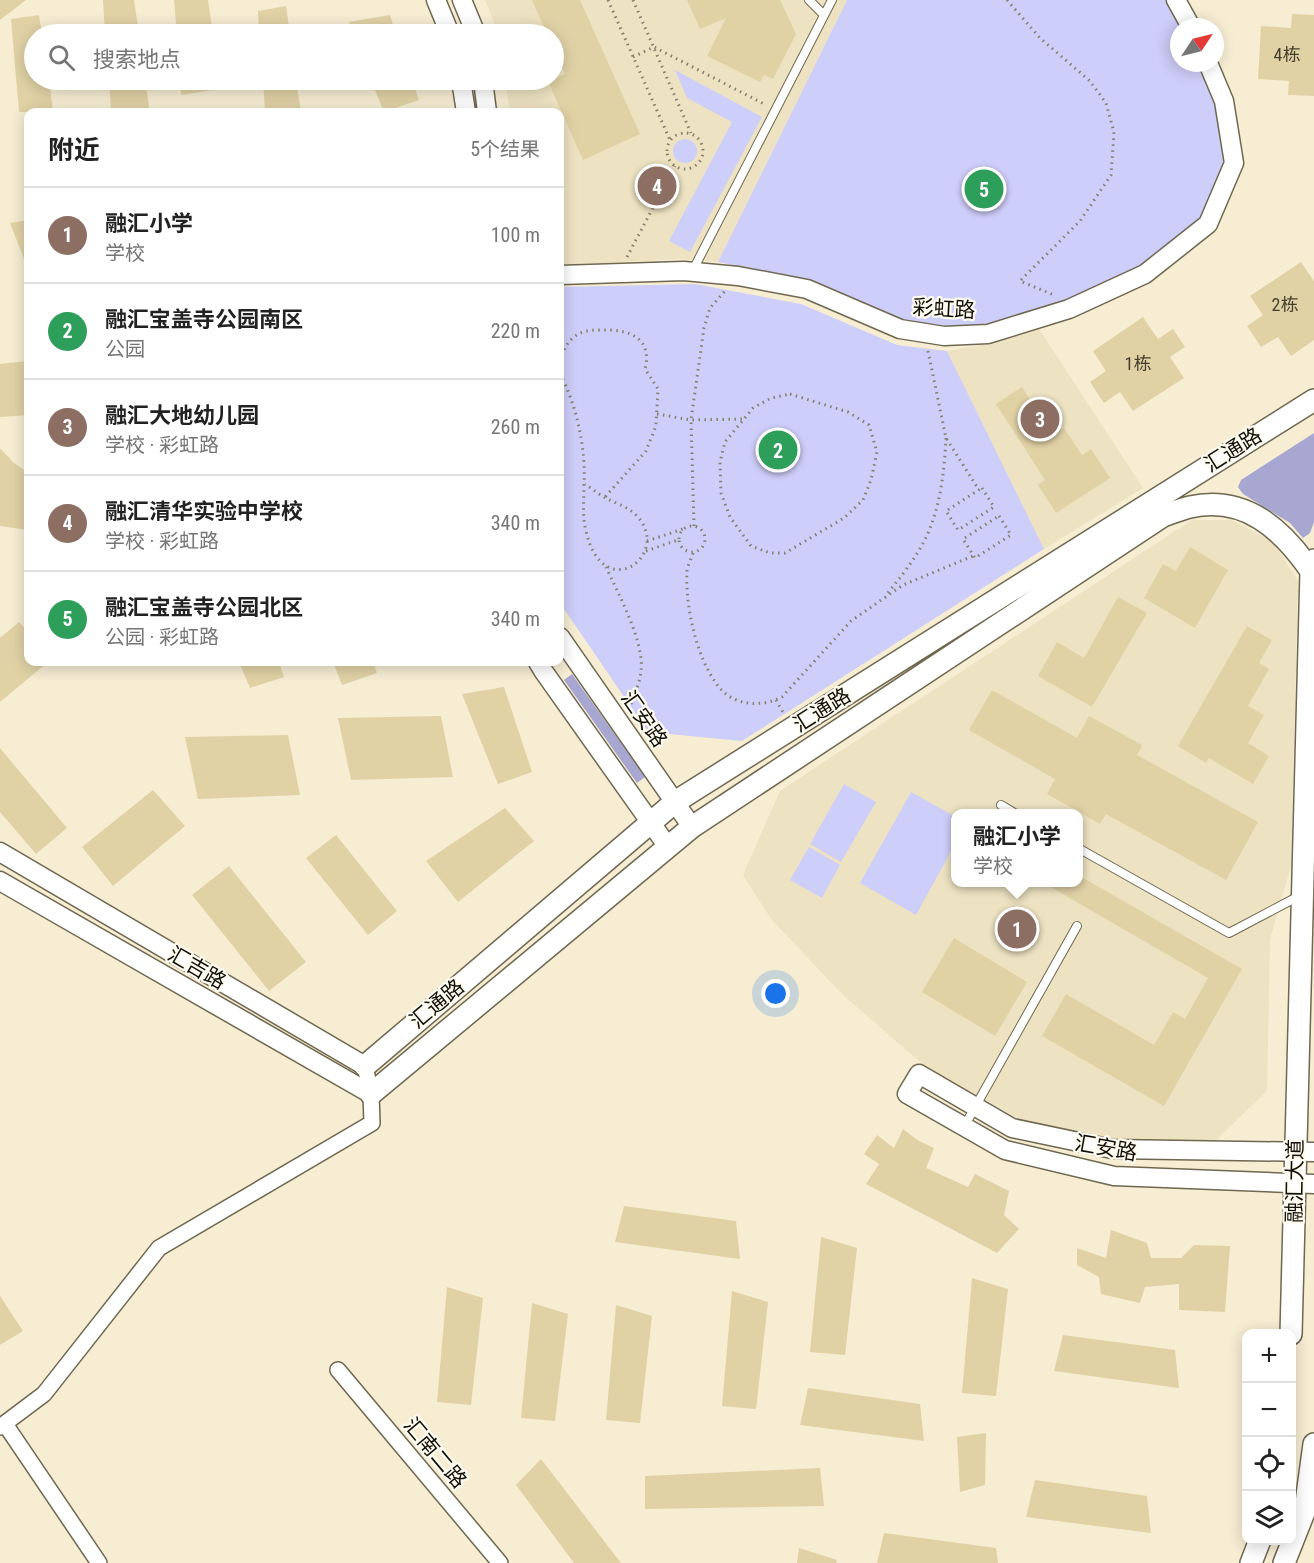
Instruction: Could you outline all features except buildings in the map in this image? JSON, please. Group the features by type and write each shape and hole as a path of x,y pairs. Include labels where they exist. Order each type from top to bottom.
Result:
{"main road":[{"name":"汇通路","path":"364,1066 675,802 1314,400"},
{"name":"汇通路","path":"371,1094 692,827 1163,516 1191,507 1218,505 1248,512 1273,526 1312,566"},
{"name":"融汇大道","path":"1291,1329 1305,1152 1302,894 1312,566"},
{"path":"1284,1563 1305,1510 1314,1444"},
{"path":"1251,1563 1258,1545"}],"street":[{"path":"436,0 446,24"},
{"path":"462,0 472,24"},
{"path":"1176,0 1186,18"},
{"name":"彩虹路","path":"564,275 692,271 738,276 807,289 900,329 944,336 988,334 1078,305 1145,274 1208,224 1234,163 1224,100 1212,72"},
{"path":"463,90 465,108"},
{"path":"485,90 487,108"},
{"name":"汇安路","path":"564,643 692,827"},
{"path":"540,666 668,847"},
{"name":"汇吉路","path":"0,852 364,1066"},
{"name":"汇吉路","path":"0,881 371,1094"},
{"path":"99,1563 2,1426 44,1394 159,1248 372,1123 371,1094 364,1066"},
{"name":"汇安路","path":"1304,1184 1114,1176 1005,1150 907,1094 919,1074 1012,1128 1112,1149 1305,1152"},
{"name":"汇南二路","path":"338,1370 500,1563"}],"lane":[{"path":"809,0 824,15"},
{"path":"692,271 832,0"},
{"path":"1001,805 1008,809"},
{"path":"1083,852 1229,933 1302,894"},
{"path":"964,1127 1077,926"}],"path":[{"path":"608,0 670,140 667,151 670,162 681,169 693,168 702,159 703,147 700,141 691,134 633,0"},
{"path":"1007,0 1040,38 1090,81 1107,104 1114,132 1111,175 1080,221 1020,281 1078,305"},
{"path":"633,57 654,47"},
{"path":"654,47 775,110"},
{"path":"670,140 679,134 691,134"},
{"path":"618,273 675,166"},
{"path":"694,526 691,420 704,328 710,308 738,276"},
{"path":"564,351 575,336 589,330 612,329 631,333 644,344 647,359 645,369 658,389 656,426 646,451 604,497"},
{"path":"885,597 918,554 932,523 944,481 946,438 928,349"},
{"path":"564,384 573,405 581,439 585,484 582,504 589,546 606,567 623,602 640,649 642,669 630,707"},
{"path":"657,414 691,420 744,418 753,408 771,398 790,394 848,412 869,425 877,452 871,480 863,500 844,518 784,553 770,553 750,546 730,517 721,493 720,462 725,442 744,418"},
{"path":"946,438 978,490"},
{"path":"585,484 636,516 645,531 647,547 641,560 629,568 616,570 606,567"},
{"path":"982,488 994,507 967,524 958,530 946,511 982,488"},
{"path":"693,553 687,569 692,624 702,656 716,684 733,698 750,704 769,703 782,697 851,621 903,585 973,556 975,558 1011,535 999,516 963,539 973,556"},
{"path":"967,524 973,533"},
{"path":"646,541 694,526 702,530 705,538 701,550 693,553 684,550 678,540"},
{"path":"645,552 678,540 685,528"},
{"path":"776,700 785,714"}],"shaded area":[{"path":"485,0 847,0 718,262 683,259 564,265 564,108 509,108 507,90 564,90 564,24 495,24"},
{"path":"847,0 1167,0 1177,18 1170,18 1170,72 1203,72 1217,101 1226,159 1202,218 1143,267 1067,301 990,323 947,329 904,321 811,281 718,262"},
{"path":"675,70 762,117 690,252 669,241 732,122 687,98"},
{"path":"685,139 694,142 697,151 694,160 685,163 676,160 673,151 676,142"},
{"path":"695,284 801,304 897,345 947,351 1044,549 742,741 648,732 564,609 564,287"},
{"path":"1039,329 1143,488 1044,549 947,351 995,343"},
{"path":"1314,433 1314,522 1310,533 1303,538 1290,523 1243,494 1238,487 1241,480"},
{"path":"1192,520 1231,520 1273,542 1298,581 1291,866 1270,939 1267,1091 1215,1141 1112,1141 1018,1118 926,1067 843,995 771,919 743,875 780,791"},
{"path":"572,674 645,777 637,783 564,680"},
{"path":"844,784 876,802 841,862 810,844"},
{"path":"911,792 951,814 951,851 916,915 860,883"},
{"path":"809,847 840,865 822,898 790,880"}],"place":[{"name":"融汇清华实验中学校","path":"657,186"},
{"name":"融汇宝盖寺公园北区","path":"984,189"},
{"name":"融汇大地幼儿园","path":"1040,419"},
{"name":"融汇宝盖寺公园南区","path":"778,450"},
{"name":"融汇小学","path":"1017,929"}]}
